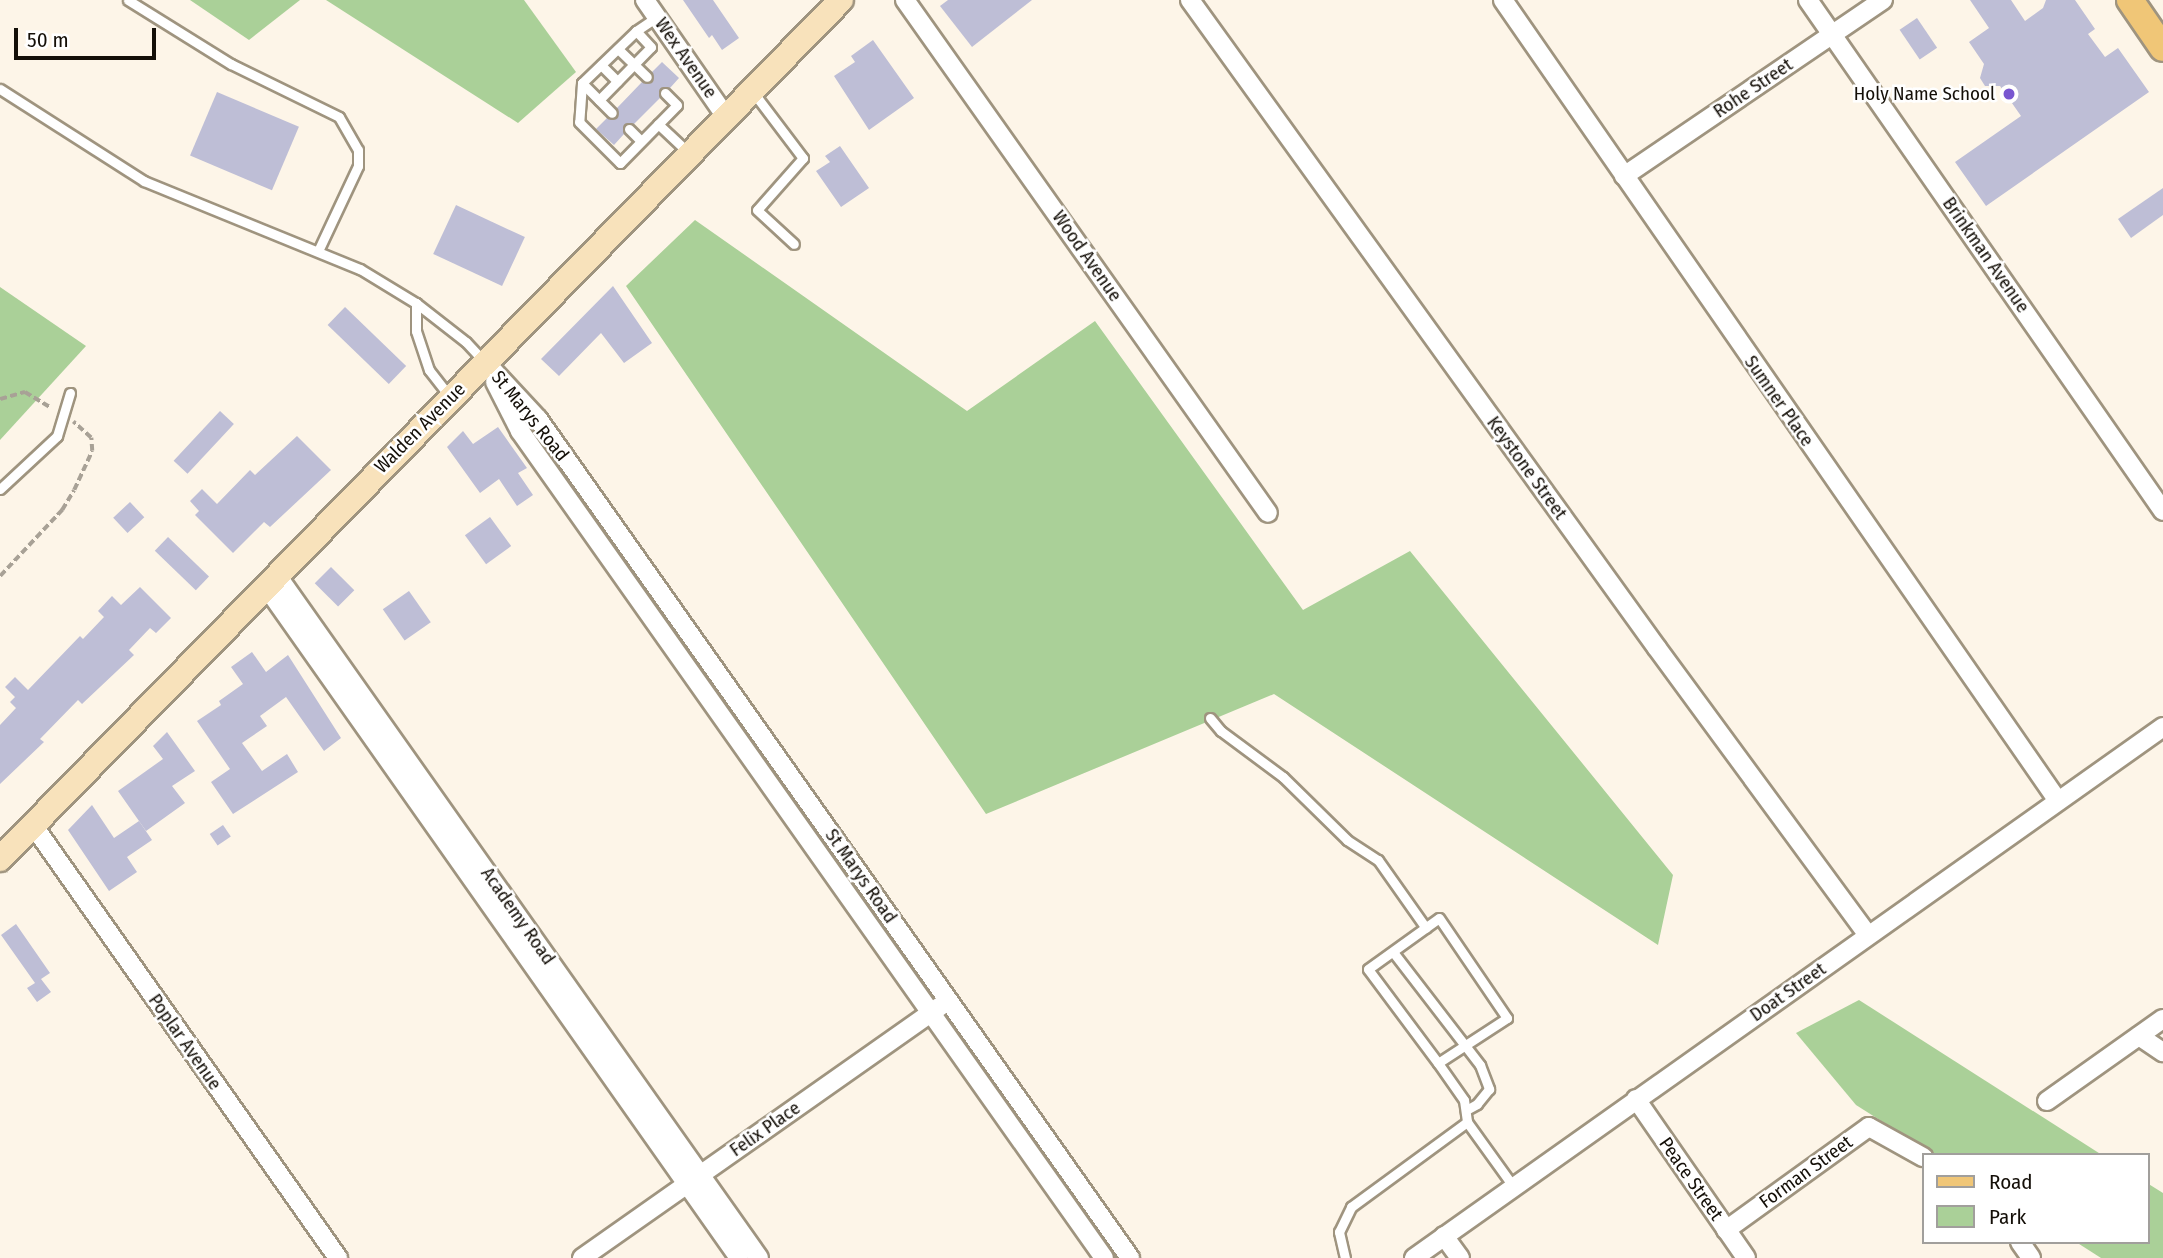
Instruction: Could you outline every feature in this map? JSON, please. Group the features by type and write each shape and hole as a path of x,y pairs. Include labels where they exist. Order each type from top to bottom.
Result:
{"main road":[{"name":"Walden Avenue","path":"0,859 841,0"},
{"path":"2130,0 2163,48"}],"street":[{"name":"Wex Avenue","path":"645,0 726,117"},
{"name":"Wood Avenue","path":"905,0 1268,513"},
{"name":"Keystone Street","path":"1190,0 1657,648 1868,934"},
{"name":"Sumner Place","path":"1503,0 2058,801"},
{"name":"Brinkman Avenue","path":"1808,0 2163,511"},
{"name":"Rohe Street","path":"1624,176 1883,0"},
{"name":"St Marys Road","path":"485,362 538,419 1130,1258"},
{"name":"St Marys Road","path":"485,362 520,431 1104,1258"},
{"name":"Academy Road","path":"271,580 301,607 434,810"},
{"name":"Academy Road","path":"271,580 694,1180 759,1258"},
{"path":"637,596 654,584"},
{"name":"Doat Street","path":"1414,1258 2163,727"},
{"path":"803,832 821,820"},
{"name":"Poplar Avenue","path":"33,825 338,1258"},
{"name":"Felix Place","path":"582,1258 948,1000"},
{"path":"2047,1101 2163,1019"},
{"path":"2140,1036 2163,1052"},
{"name":"Peace Street","path":"1636,1100 1746,1258"},
{"name":"Forman Street","path":"1726,1230 1869,1127 1922,1156"},
{"path":"1045,1173 1062,1161"},
{"name":"Academy Road","path":"694,1180 738,1258"},
{"path":"1444,1236 1460,1258"}],"lane":[{"path":"128,0 231,64 339,117 358,150 358,166 318,251"},
{"path":"657,17 636,31 582,83 579,121 620,163 677,105 664,93"},
{"path":"599,100 651,47 636,31"},
{"path":"618,49 648,77"},
{"path":"601,65 617,81"},
{"path":"582,83 612,113"},
{"path":"0,89 144,181 360,269 416,303 466,342 485,362"},
{"path":"752,90 803,158 757,210 794,244"},
{"path":"658,124 690,154"},
{"path":"629,130 641,141"},
{"path":"416,303 416,331 429,370 450,397"},
{"path":"0,489 57,436 70,393"},
{"path":"1210,718 1221,731 1283,777 1347,840 1378,860 1426,928"},
{"path":"1438,1063 1466,1048 1507,1018 1439,918 1368,969 1438,1063 1468,1109 1467,1122 1513,1186"},
{"path":"1394,952 1480,1065 1489,1089 1477,1104 1468,1109"},
{"path":"1345,1258 1339,1232 1351,1207 1467,1122"}],"path":[{"path":"0,399 25,392 86,431 92,451 62,510 0,576"}],"green space":[{"path":"190,0 300,0 249,40"},
{"path":"326,0 524,0 576,72 518,123"},
{"path":"695,220 967,411 1095,321 1303,610 1410,551 1673,875 1658,945 1274,694 986,814 626,286"},
{"path":"0,287 86,346 0,440"},
{"path":"1859,1000 2099,1153 1932,1153 1856,1105 1796,1033"},
{"path":"2149,1184 2163,1193 2163,1258 2101,1258 2079,1244 2149,1244"}],"building":[{"path":"683,0 713,0 739,38 722,50 712,35 709,38"},
{"path":"948,0 1032,0 972,47 940,6"},
{"path":"1970,0 2011,0 2025,21 2043,8 2046,0 2075,0 2095,29 2088,34 2105,57 2118,48 2149,92 1986,206 1955,162 2021,116 2000,86 1985,86 1980,78 1984,64 1969,42 1989,28"},
{"path":"1917,18 1937,48 1920,60 1900,30"},
{"path":"873,40 914,98 869,130 834,76 855,62 851,56"},
{"path":"662,62 679,78 670,88 660,89 660,98 634,124 624,125 624,134 614,145 596,129 607,118 617,117 617,108 642,82 652,82 652,72"},
{"path":"217,92 299,127 272,190 190,156"},
{"path":"840,146 869,188 841,207 816,171 830,162 825,156"},
{"path":"2163,188 2163,215 2131,238 2118,219"},
{"path":"456,205 525,237 502,286 433,254"},
{"path":"613,286 652,343 624,363 601,333 559,376 541,359"},
{"path":"345,307 406,366 389,384 328,325"},
{"path":"220,411 234,424 188,474 174,461"},
{"path":"498,427 527,468 518,473 533,495 517,506 499,479 480,493 447,447 463,431 473,444"},
{"path":"297,436 331,470 270,527 264,522 233,553 195,515 199,511 190,501 202,489 217,504 250,470 255,475"},
{"path":"130,502 144,517 128,533 113,518"},
{"path":"490,517 511,546 486,564 465,535"},
{"path":"168,537 209,577 196,590 155,551"},
{"path":"331,567 354,590 338,607 315,583"},
{"path":"140,587 171,618 156,633 150,628 129,650 134,655 82,704 78,700 40,739 44,742 0,784 0,725 16,708 10,702 15,697 5,687 15,677 28,690 80,636 83,639 104,617 98,611 112,596 121,605"},
{"path":"409,591 431,622 405,640 383,609"},
{"path":"252,652 266,672 288,655 341,738 324,751 286,697 260,716 267,726 242,743 262,771 287,754 298,772 233,814 211,782 230,769 197,721 221,705 219,701 243,684 231,667"},
{"path":"167,732 195,771 172,786 185,803 146,831 118,791 163,759 153,746"},
{"path":"92,805 114,838 139,821 152,840 127,857 137,872 109,891 68,830"},
{"path":"223,825 231,837 218,846 210,834"},
{"path":"16,924 50,973 41,979 51,992 37,1002 27,988 35,983 1,935"}],"place":[{"name":"Holy Name School","path":"2009,94"}]}
